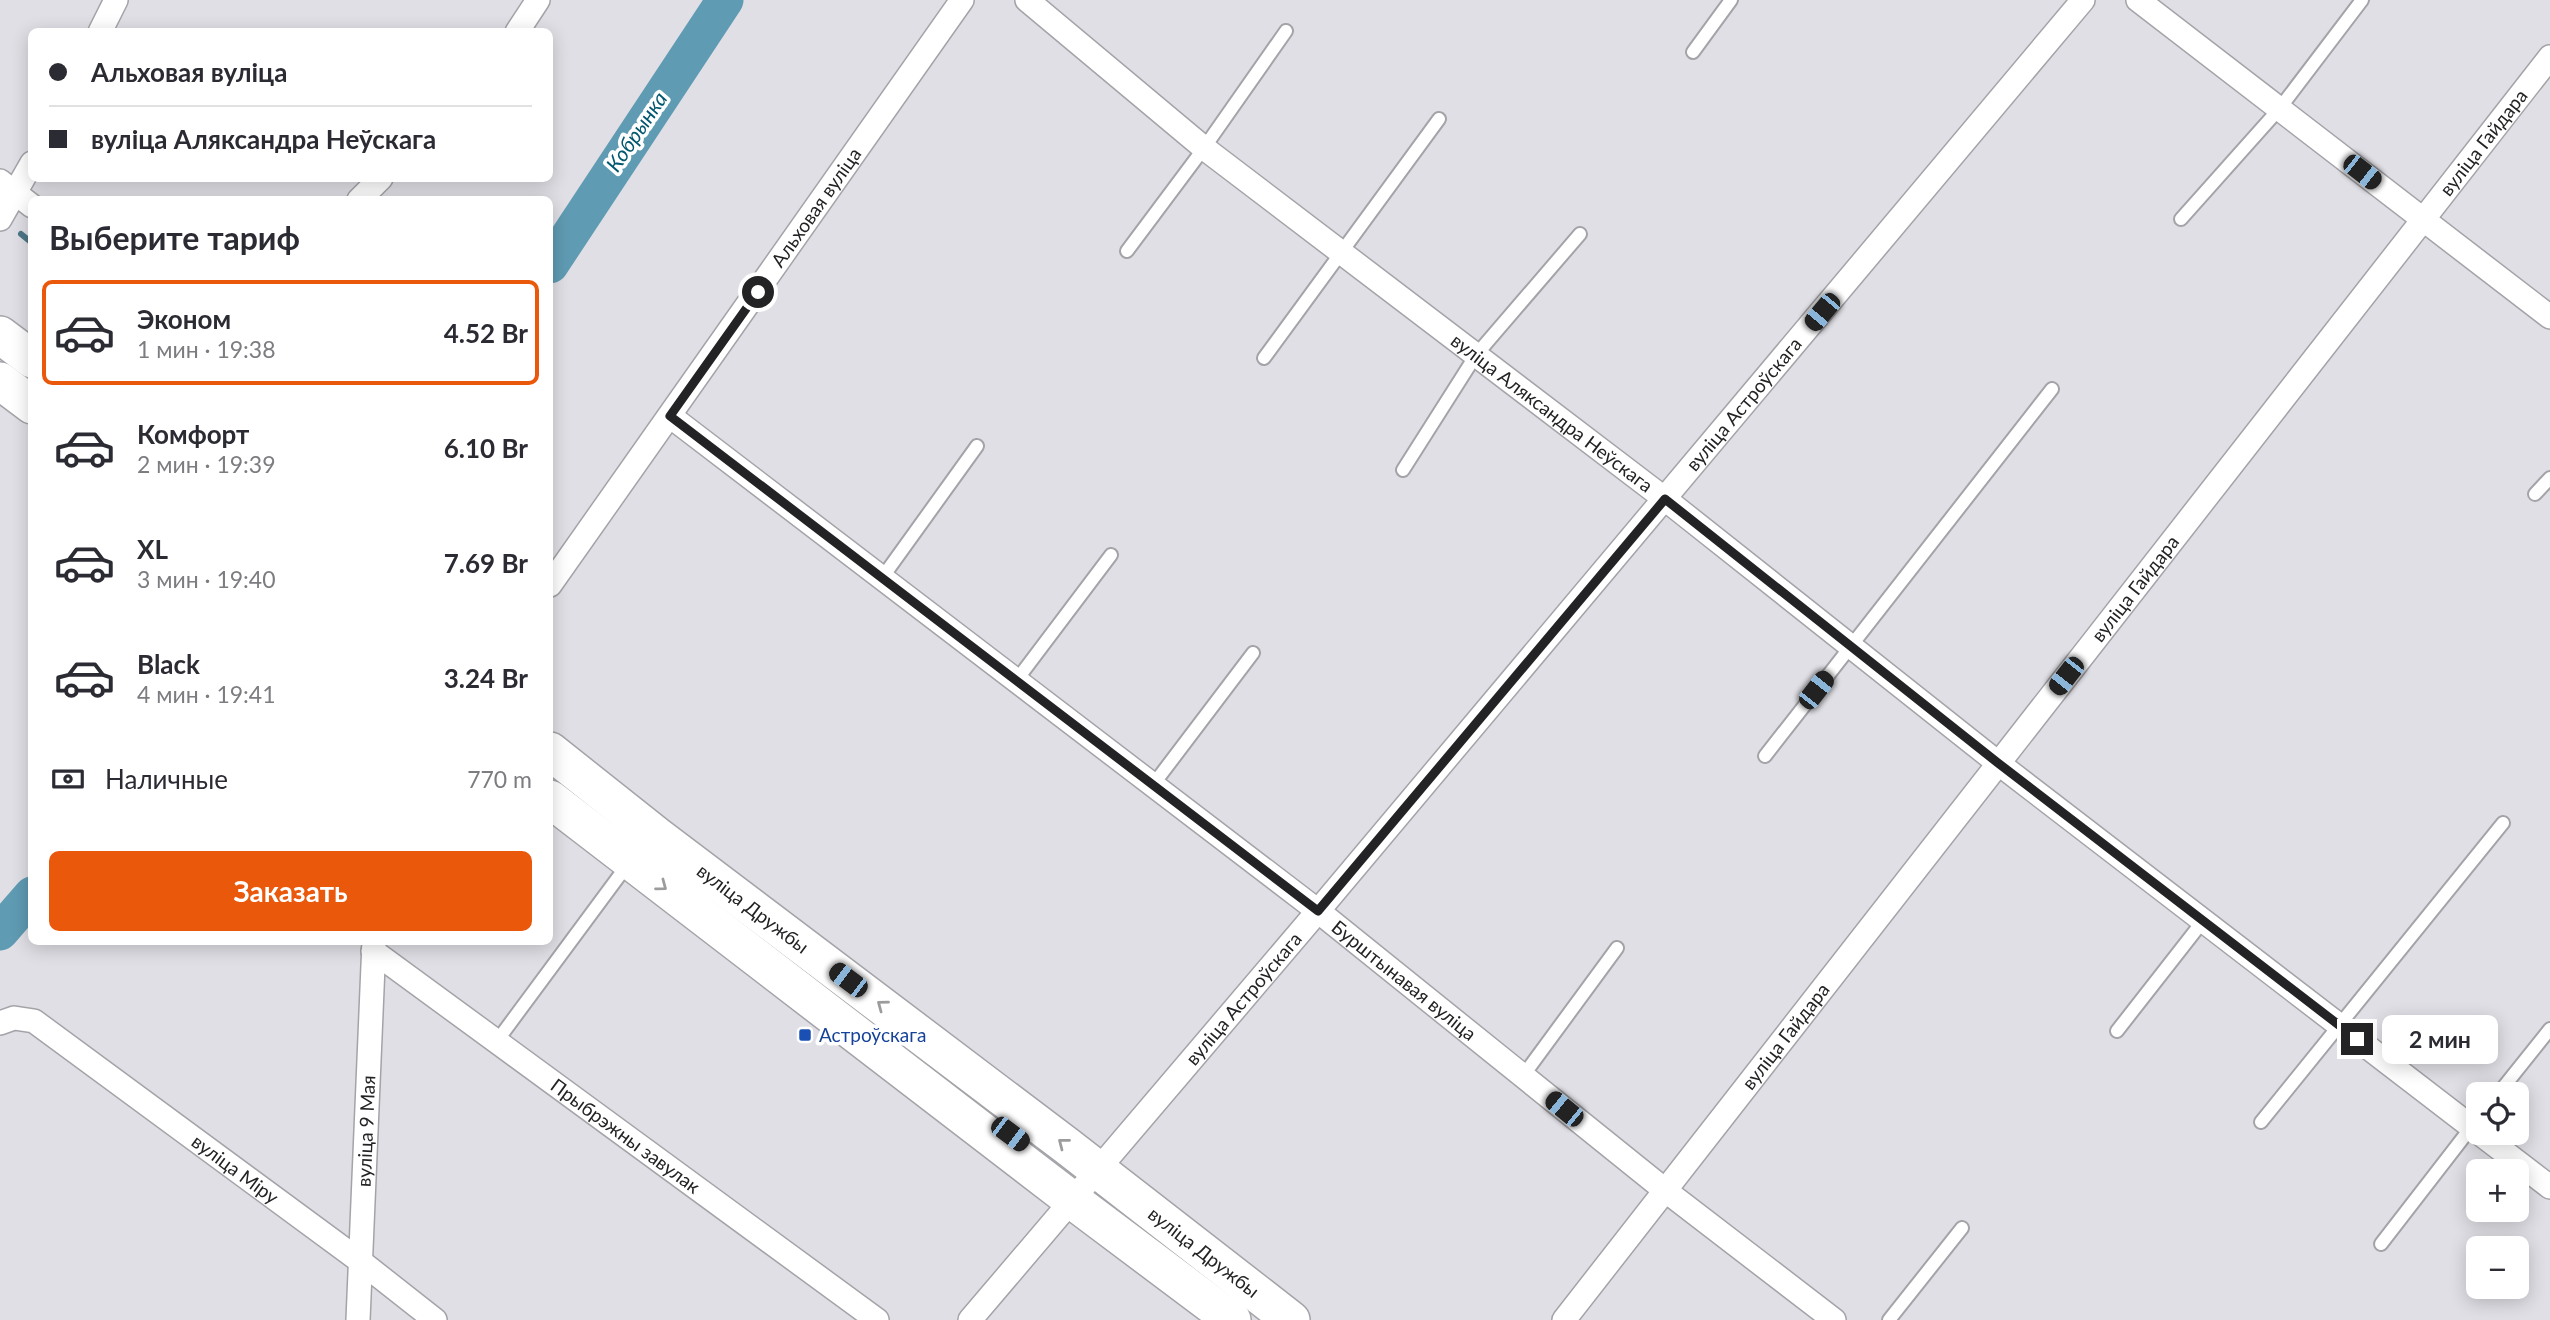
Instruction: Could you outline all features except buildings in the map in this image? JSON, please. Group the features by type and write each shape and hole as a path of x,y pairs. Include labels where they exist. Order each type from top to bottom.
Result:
{"main road":[{"path":"0,335 28,356"},
{"path":"0,381 28,402"},
{"name":"вуліца Дружбы","path":"553,753 657,836 1067,1146 1284,1315"},
{"path":"553,772 657,836"},
{"name":"вуліца Дружбы","path":"553,801 1232,1320"},
{"path":"888,1058 989,1119 1063,1174 1073,1177 1097,1171"},
{"path":"1072,1200 1085,1194 1104,1196 1197,1265 1284,1315"}],"street":[{"path":"102,28 116,0"},
{"path":"520,28 538,0"},
{"name":"Альховая вуліца","path":"553,581 962,0"},
{"name":"вуліца Аляксандра Неўскага","path":"1027,0 1204,148 1665,499 1998,763 2466,1121"},
{"name":"вуліца Астроўскага","path":"970,1320 1318,911 2083,0"},
{"path":"2138,0 2550,317"},
{"name":"вуліца Гайдара","path":"1564,1320 2550,57"},
{"path":"0,219 28,170"},
{"path":"363,196 377,182"},
{"name":"Бурштынавая вуліца","path":"670,416 1318,911 1666,1191 1834,1320"},
{"name":"Прыбрэжны завулак","path":"374,946 498,1041 877,1320"},
{"name":"вуліца 9 Мая","path":"358,1320 374,946"},
{"name":"вуліца Міру","path":"0,1023 14,1018 34,1021 360,1261 435,1320"},
{"name":"вуліца Аляксандра Неўскага","path":"2497,1145 2550,1187"}],"lane":[{"path":"1693,52 1731,0"},
{"path":"2181,219 2280,108 2362,0"},
{"path":"1127,251 1286,31"},
{"path":"1265,358 1439,119"},
{"path":"1403,470 1476,355 1580,234"},
{"path":"1765,756 2052,389"},
{"path":"882,578 977,446"},
{"path":"2535,495 2550,478"},
{"path":"1016,681 1111,555"},
{"path":"1153,785 1253,653"},
{"path":"2261,1122 2503,823"},
{"path":"498,1041 630,862"},
{"path":"2117,1031 2203,921"},
{"path":"1523,1076 1617,948"},
{"path":"2508,1082 2550,1029"},
{"path":"2381,1244 2466,1140"},
{"path":"1889,1320 1962,1228"}],"waterway":[{"name":"Кобрынка","path":"553,260 725,0"},
{"path":"21,234 28,240"},
{"name":"Кобрынка","path":"0,932 28,900"}],"place":[{"name":"Астроўскага","path":"805,1035"}],"route":[{"path":"758,292 670,416 1318,911 1665,499 1998,763 2357,1039"}]}
